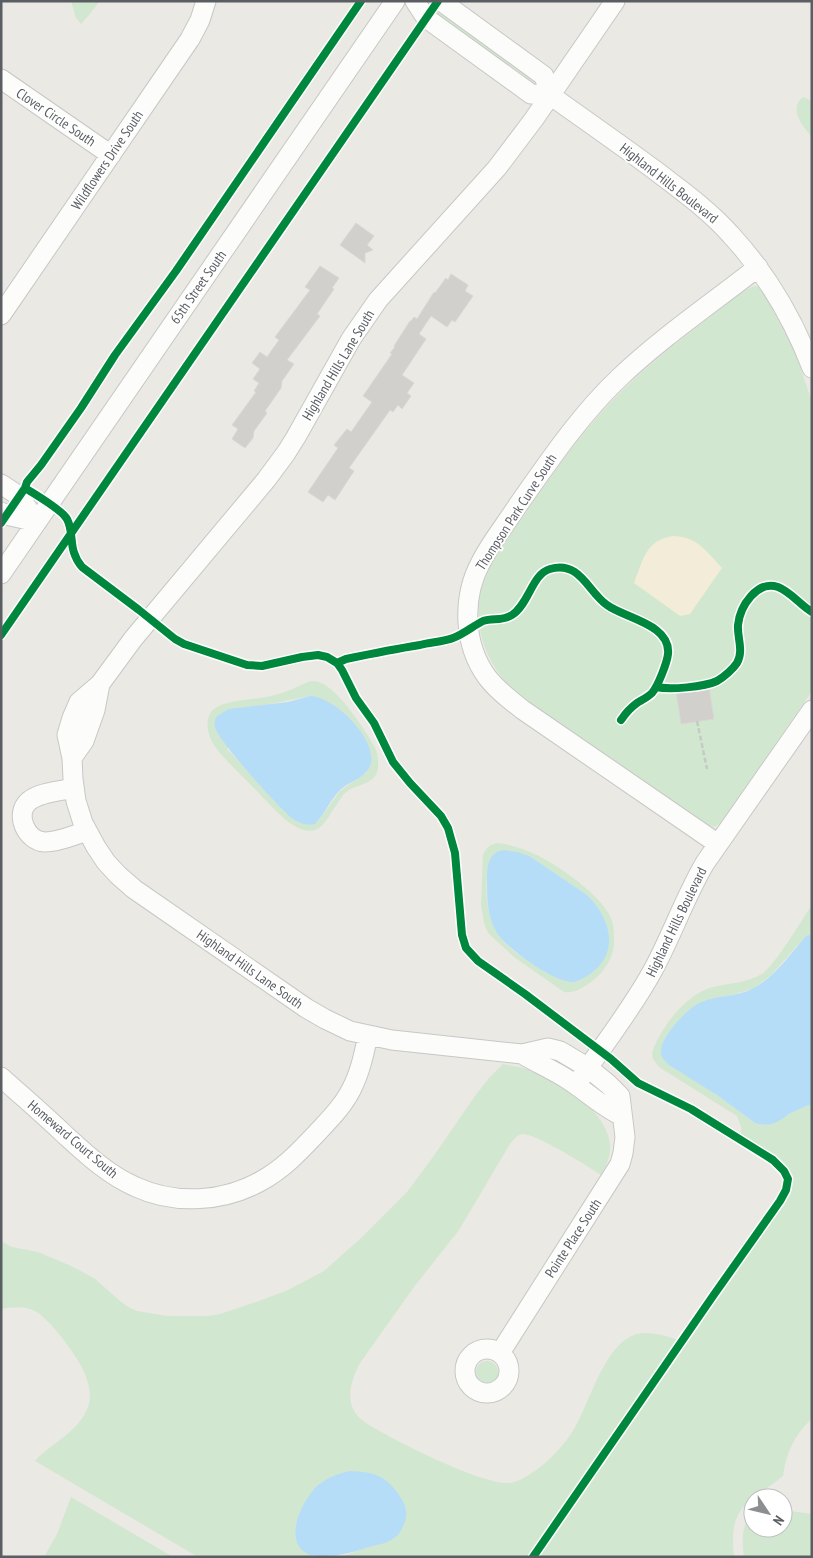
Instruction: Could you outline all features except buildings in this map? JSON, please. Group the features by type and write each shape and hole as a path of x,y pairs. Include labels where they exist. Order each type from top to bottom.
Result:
{"street":[{"name":"Wildflowers Drive South","path":"1,315 190,39 200,20 206,1"},
{"name":"65th Street South","path":"1,574 395,1"},
{"name":"Highland Hills Boulevard","path":"414,1 426,18 531,94 550,95 697,202 731,235 758,267 797,333 812,368"},
{"name":"Highland Hills Boulevard","path":"441,1 544,76 550,95"},
{"name":"Highland Hills Lane South","path":"588,1067 560,1052 548,1048 522,1054 412,1043 368,1035 340,1027 306,1008 118,875 96,848 79,812 74,788 72,758 84,741 95,710 100,684 133,639 266,480 286,453 351,340 378,300 497,168 616,1"},
{"name":"Clover Circle South","path":"1,79 111,155"},
{"name":"Thompson Park Curve South","path":"718,844 504,695 486,675 477,658 469,629 468,604 469,591 473,579 485,554 537,477 588,411 618,379 654,347 758,267"},
{"path":"1,484 20,496 37,522"},
{"path":"1,512 6,515 37,522"},
{"name":"Highland Hills Boulevard","path":"576,1085 648,979 692,885 718,844 812,710"},
{"path":"74,788 30,800 24,810 23,824 31,836 42,841 52,841 87,831"},
{"name":"Homeward Court South","path":"1,1077 88,1155 120,1179 138,1188 162,1196 191,1199 210,1198 254,1185 272,1175 296,1156 331,1117 350,1091 358,1074 368,1035"},
{"name":"Highland Hills Lane South","path":"522,1054 576,1085"},
{"name":"Pointe Place South","path":"500,1353 618,1169 624,1148 620,1096 588,1067"},
{"path":"576,1085 606,1108 622,1116"}],"path":[{"path":"697,721 707,769"}],"green space":[{"path":"71,1 100,1 81,24 76,18"},
{"path":"439,10 537,80 533,86 436,14"},
{"path":"803,97 812,101 812,137 798,118 797,107"},
{"path":"755,286 759,287 764,294 795,352 812,402 812,691 721,823 714,827 708,825 517,694 499,673 486,650 479,623 478,610 483,585 497,554 555,471 589,427 636,377 660,356 732,299"},
{"path":"310,681 319,682 328,687 352,712 376,750 378,770 375,776 368,782 346,792 324,824 319,828 307,831 283,818 227,761 212,742 208,732 208,722 211,712 219,706 231,702 276,695","holes":["310,696 366,741 371,756 366,773 340,791 319,820 292,818 227,749 265,705"]},
{"path":"494,844 517,847 546,860 578,882 606,909 613,926 613,952 604,969 585,986 575,991 564,992 514,957 488,933 481,905 483,855 488,847","holes":["531,857 587,895 598,908 606,922 609,937 607,953 547,973 526,960 506,944 494,926 486,893 490,860"]},
{"path":"812,905 812,936 805,937 772,974 753,989 697,1004 676,1024 667,1036 661,1049 717,1095 755,1123 772,1123 812,1104 812,1419 800,1431 792,1445 786,1460 783,1476 767,1488 743,1488 743,1508 734,1526 734,1557 537,1557 789,1193 791,1181 783,1164 762,1148 741,1136 741,1127 737,1116 659,1067 653,1059 652,1053 668,1023 684,1004 694,996 713,987 750,979 762,974 781,952"},
{"path":"503,1064 544,1075 566,1087 588,1105 597,1115 609,1137 610,1153 606,1166 601,1175 537,1138 522,1134 518,1135 510,1144 459,1230 414,1287 360,1363 353,1379 350,1395 351,1403 359,1417 378,1430 415,1450 458,1469 496,1482 509,1483 521,1479 539,1468 563,1445 580,1418 606,1362 623,1341 634,1335 645,1333 679,1340 529,1557 341,1557 396,1537 344,1473 320,1483 296,1524 296,1541 308,1554 316,1557 198,1557 35,1461 78,1424 88,1407 90,1390 85,1374 77,1359 56,1330 41,1315 27,1308 1,1309 1,1241 12,1247 38,1252 71,1266 94,1278 120,1301 137,1311 167,1316 209,1316 259,1301 288,1290 324,1271 360,1239 407,1192 475,1096"},
{"path":"487,1361 495,1364 498,1372 495,1380 487,1383 479,1380 476,1372 479,1364"},
{"path":"71,1497 173,1557 44,1557 57,1534"},
{"path":"793,1511 812,1514 812,1557 744,1557 743,1539 793,1538"}],"sand":[{"path":"673,536 695,542 722,568 690,614 680,616 634,583 646,553 656,542"}],"water":[{"path":"310,696 331,703 353,722 362,733 371,756 370,766 364,774 340,790 315,824 309,825 293,819 250,774 219,735 215,727 215,720 217,716 229,709 288,702"},
{"path":"503,850 518,852 531,857 587,895 601,912 608,931 608,951 596,969 589,975 573,982 555,977 521,956 502,940 497,933 489,910 487,874 490,859 497,852"},
{"path":"808,935 812,936 812,1104 774,1123 765,1125 755,1123 717,1095 669,1065 662,1056 661,1049 671,1030 682,1016 694,1006 706,1000 741,993 754,988 775,971"},
{"path":"350,1471 376,1475 392,1486 406,1508 406,1517 401,1530 397,1536 388,1542 346,1554 331,1556 310,1555 301,1549 297,1542 295,1532 300,1512 310,1494 319,1484 341,1473"}],"cycle path":[{"path":"1,523 25,488 27,482 81,408 115,355 176,271 361,1"},
{"path":"1,635 438,1"},
{"path":"25,488 54,507 67,519 71,530 74,554 82,567 175,639 184,644 247,665 262,666 318,655 327,657 337,663 356,698 374,723 393,762 441,816 448,828 455,853 462,935 466,948 478,961 611,1059 638,1083 691,1109 773,1160 784,1171 788,1179 786,1190 780,1201 533,1557"},
{"path":"337,663 346,659 449,639 483,621 509,617 523,604 544,572 560,567 576,573 607,605 654,629 667,644 668,654 666,663 654,690 649,696 632,707 621,720"},
{"path":"656,687 678,688 704,685 717,681 728,673 737,663 740,654 738,625 742,610 751,596 763,587 770,586 783,589 812,612"}]}
